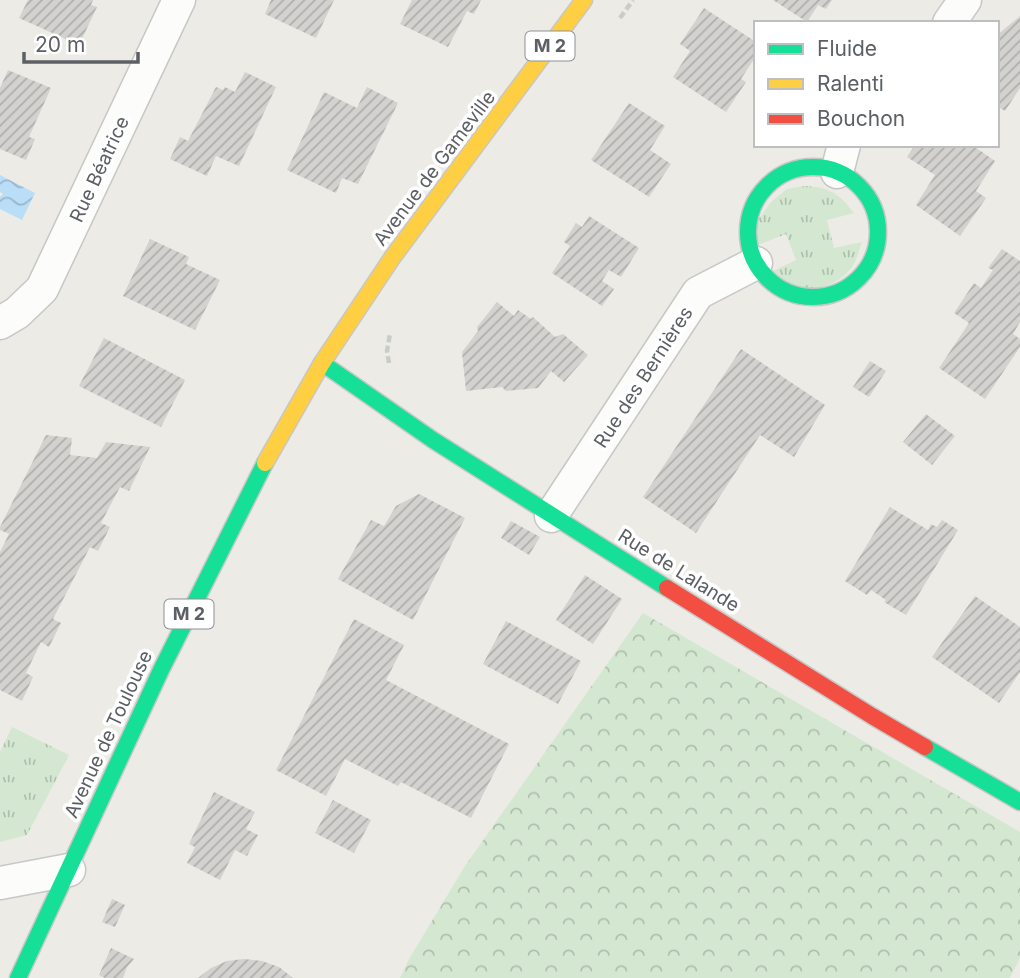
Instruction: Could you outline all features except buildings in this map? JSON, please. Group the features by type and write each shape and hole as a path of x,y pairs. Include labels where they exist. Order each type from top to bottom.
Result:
{"street":[{"name":"Rue Béatrice","path":"0,322 16,313 42,289 179,0"},
{"name":"Avenue de Gameville","path":"322,363 392,258 584,0"},
{"path":"950,21 965,0"},
{"path":"841,158 853,180 866,194 874,211 878,229 870,265 859,279 835,293 808,298 789,293 773,284 760,271 748,236 750,217 757,200 768,185 783,175 800,168 819,167 841,158"},
{"name":"Rue des Bernières","path":"551,516 698,293 756,262"},
{"name":"Rue de Lalande","path":"322,363 433,440 551,516 872,716 1020,802"},
{"name":"Avenue de Toulouse","path":"18,978 161,670 271,451 322,363"},
{"path":"0,883 69,870"}],"path":[{"path":"390,368 387,351 391,332"}],"green space":[{"path":"805,186 833,192 854,213 827,220 834,248 862,242 852,267 846,274 830,285 810,289 791,287 771,272 796,260 786,234 758,245 757,234 758,220 771,202 787,189"},
{"path":"643,613 1020,832 1020,958 1010,978 400,978 465,866"},
{"path":"12,727 69,755 27,835 0,842 0,752"}],"water":[{"path":"0,175 35,193 22,220 0,209 0,197 3,194 0,192"}],"traffic: fast":[{"path":"813,167 838,172 859,186 873,207 878,232 873,257 859,278 838,292 813,297 788,292 767,278 753,257 748,232 753,207 767,186 788,172 813,167"},
{"path":"322,363 433,440 667,588"},
{"path":"18,978 161,670 265,463"},
{"path":"925,747 1020,802"}],"traffic: slow":[{"path":"265,463 322,363 392,258 584,0"}],"traffic: jam":[{"path":"667,588 925,747"}]}
